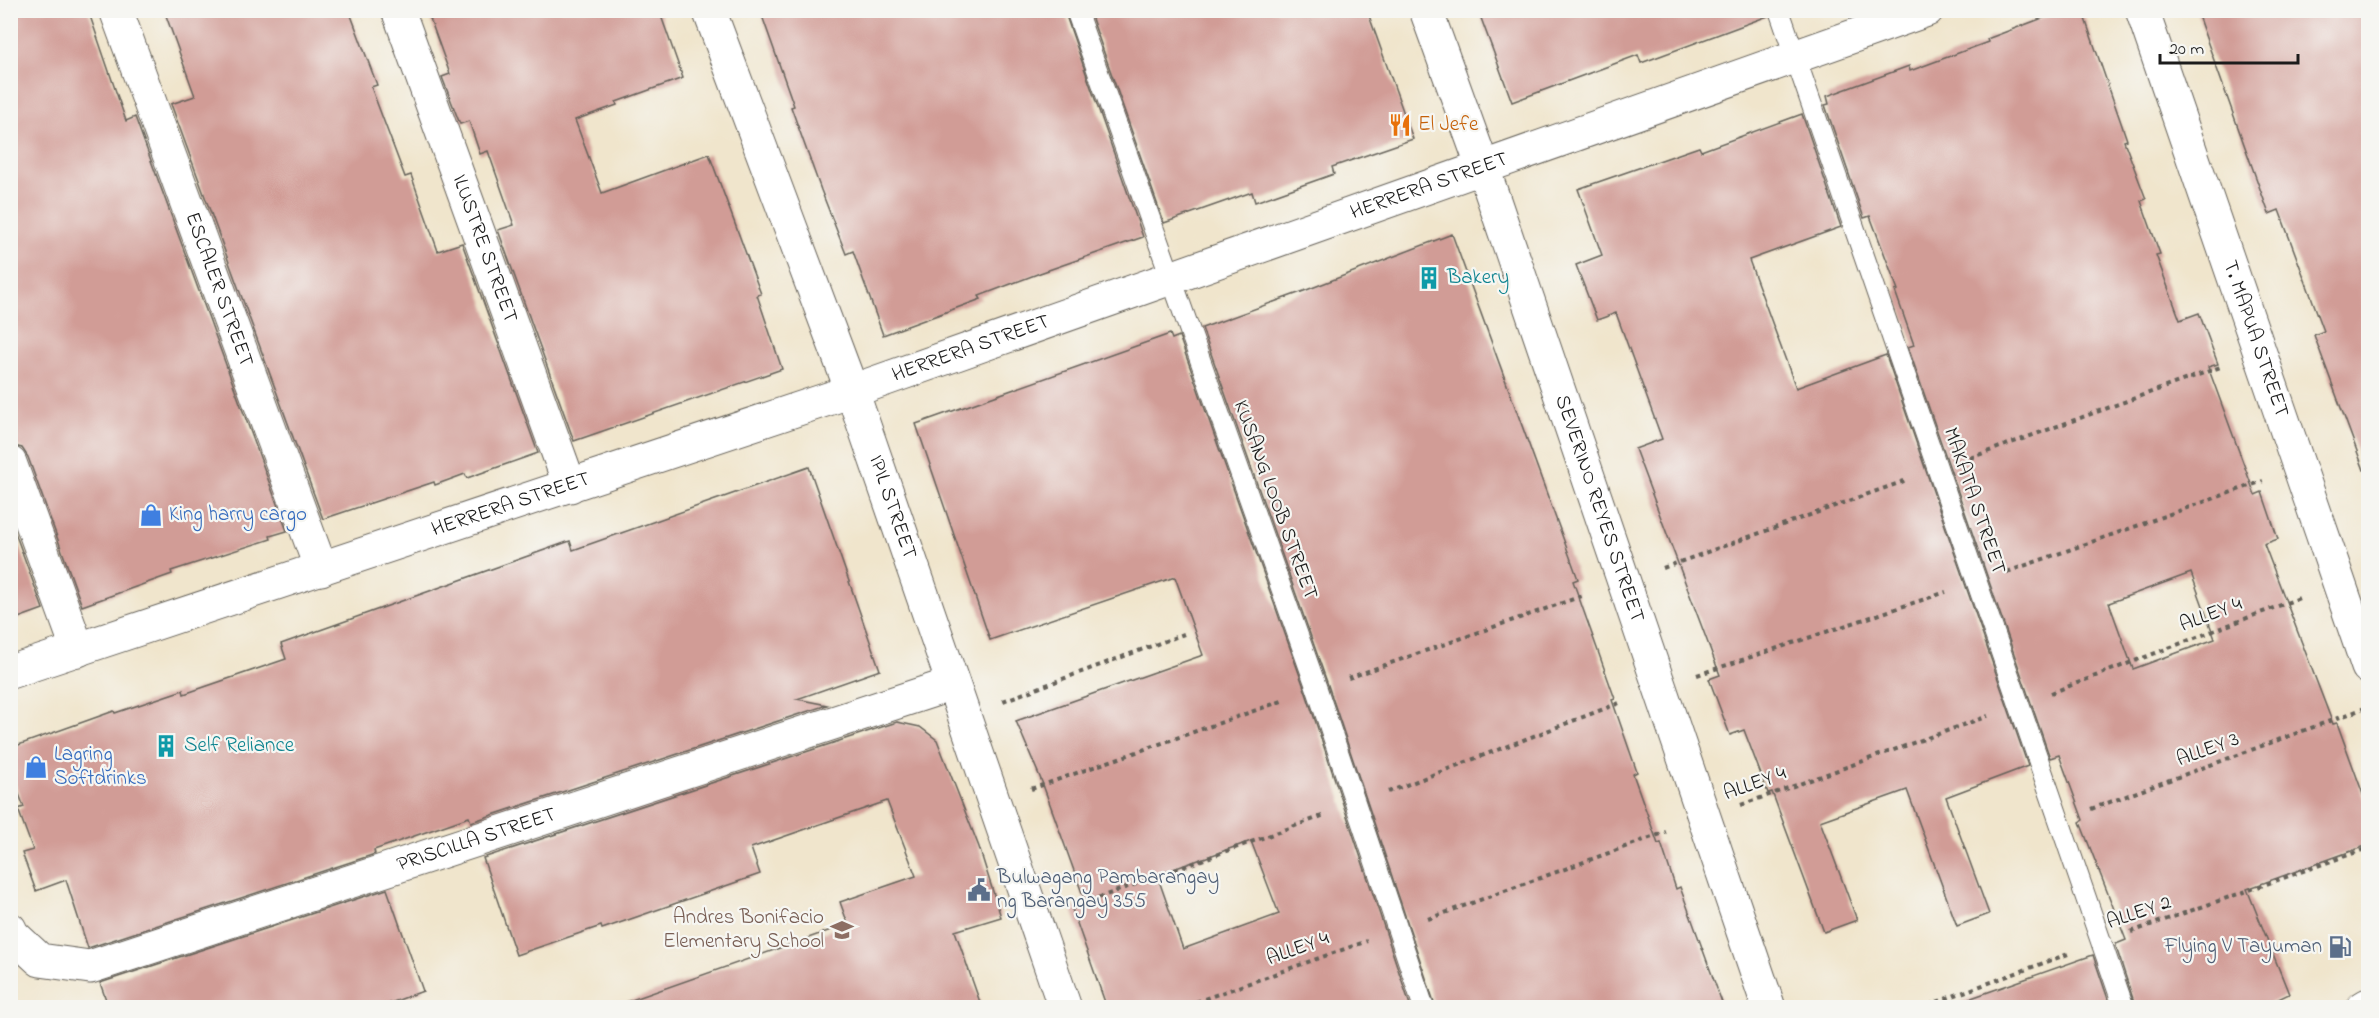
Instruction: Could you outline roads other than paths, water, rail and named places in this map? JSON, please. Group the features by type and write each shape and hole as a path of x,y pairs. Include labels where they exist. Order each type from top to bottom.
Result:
{"street":[{"name":"ESCALER STREET","path":"116,10 321,569"},
{"name":"ILUSTRE STREET","path":"398,10 570,486"},
{"name":"IPIL STREET","path":"710,10 852,392 1065,1008"},
{"name":"SEVERINO REYES STREET","path":"1426,10 1483,168 1769,1008"},
{"name":"HERRERA STREET","path":"10,672 852,392 1927,10"},
{"name":"T. MAPUA STREET","path":"2142,10 2368,667"},
{"path":"10,463 78,650"},
{"name":"PRISCILLA STREET","path":"10,929 12,934 40,960 90,967 952,684"},
{"path":"2363,1008 2368,1005"}],"lane":[{"name":"KUSANG LOOB STREET","path":"1076,10 1317,689 1424,1008"},
{"name":"MAKATA STREET","path":"1779,10 2124,1008"}],"place":[{"name":"El Jefe","path":"1400,125"},
{"name":"Bakery","path":"1429,278"},
{"name":"King harry cargo","path":"151,515"},
{"name":"Self Reliance","path":"166,746"},
{"name":"Lagring Softdrinks","path":"36,767"},
{"name":"Bulwagang Pambarangay ng Barangay 355","path":"979,890"},
{"name":"Andres Bonifacio Elementary School","path":"842,930"},
{"name":"Flying V Tayuman","path":"2340,947"}]}
